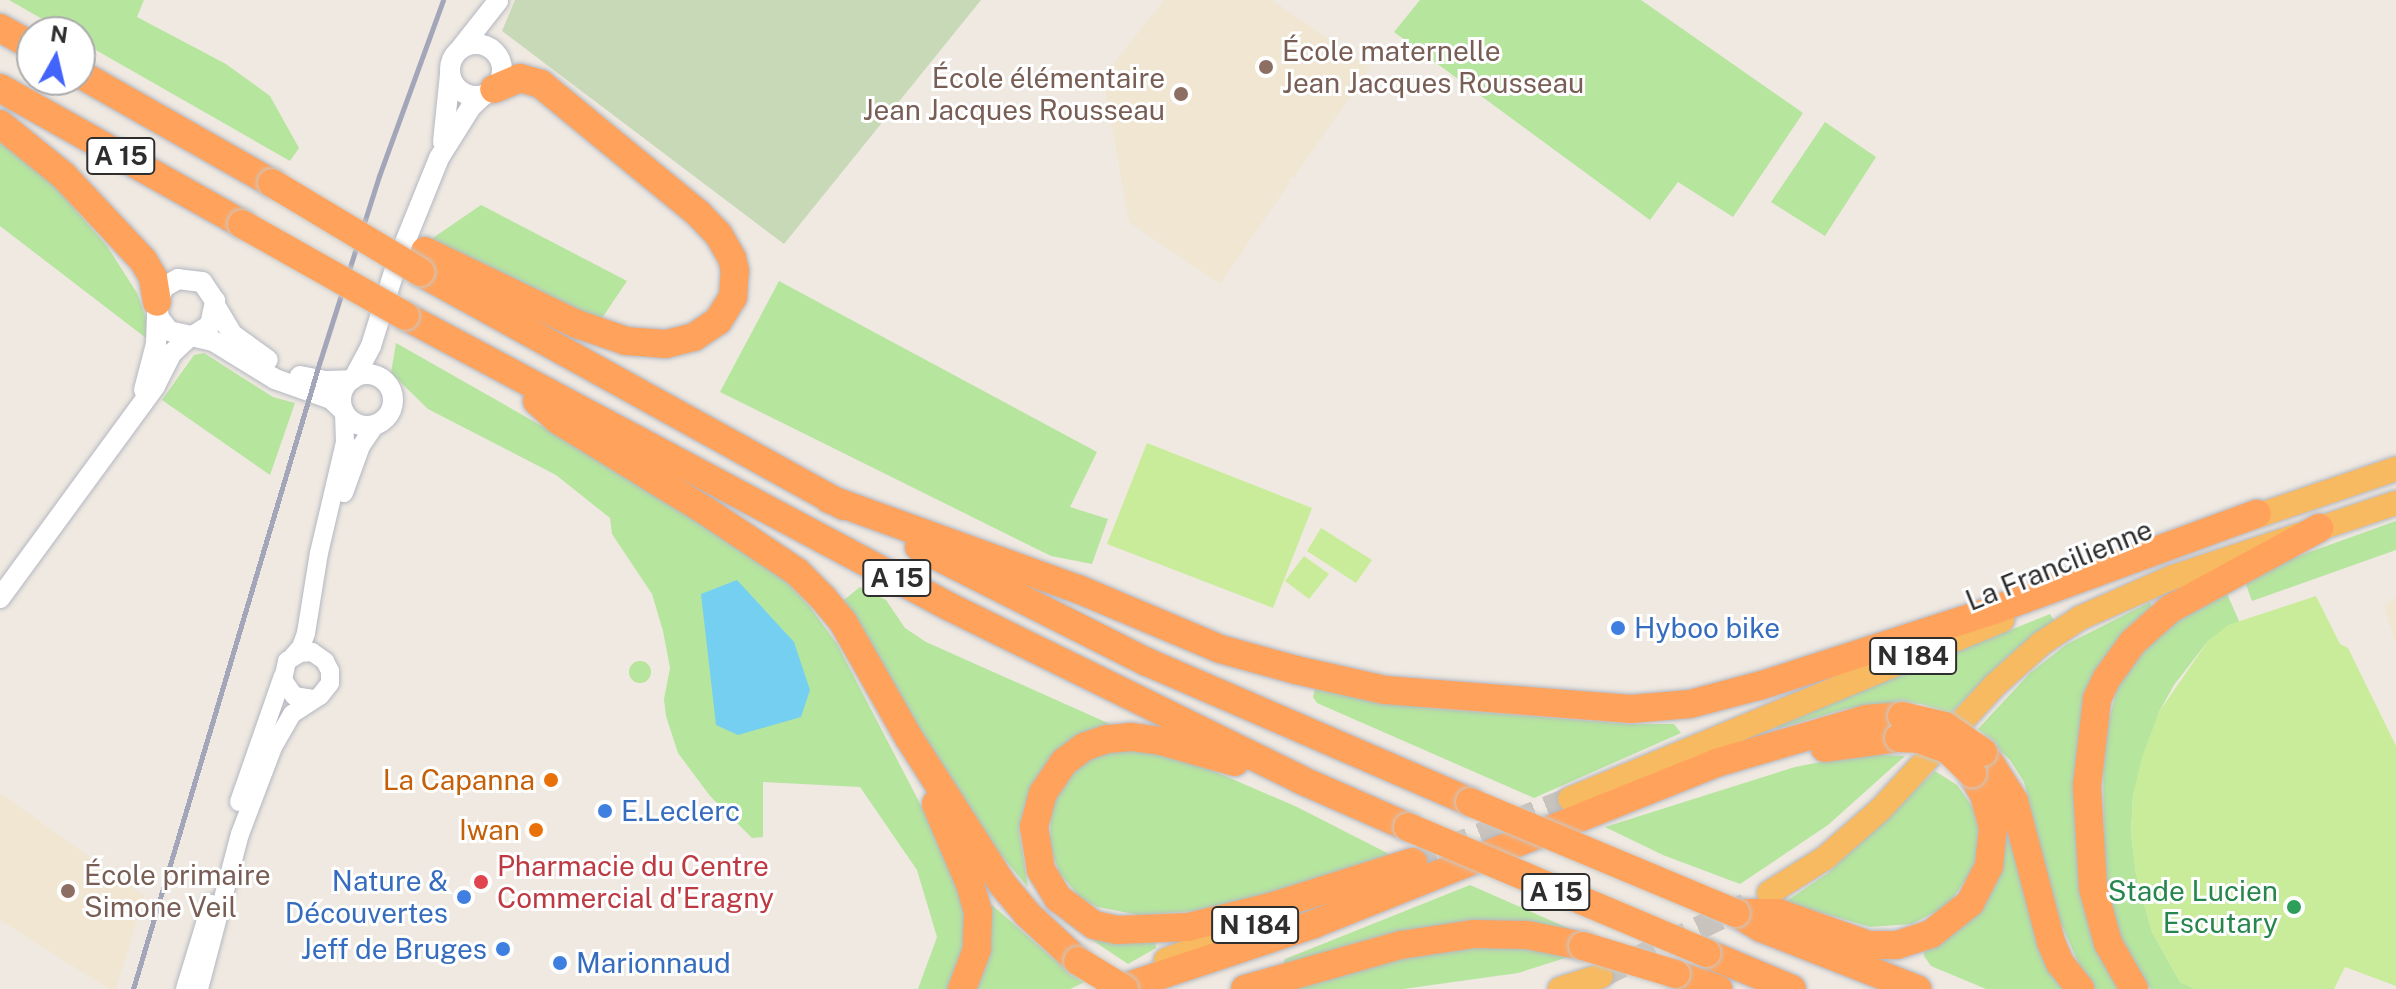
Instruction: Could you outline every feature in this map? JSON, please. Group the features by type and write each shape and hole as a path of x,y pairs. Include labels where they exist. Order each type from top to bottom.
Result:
{"highway":[{"path":"423,261 626,341 666,344 694,337 718,321 733,297 735,271 732,258 718,234 699,214 541,84 520,78 490,92"},
{"name":"A 15","path":"96,83 382,249 423,261 829,499 1147,662 1736,913 1769,912 1917,989"},
{"name":"A 15","path":"0,88 395,314 950,607 1301,780 1792,989"},
{"path":"0,124 64,176 143,260 153,277 157,306"},
{"path":"497,366 558,420 706,511 797,572 843,622 922,757 1003,885 1027,914 1078,961 1122,989 1314,924 1716,763 1813,732 1866,719 1900,727 1945,726 2014,801 2051,942 2060,963 2080,989"},
{"name":"La Francilienne","path":"1570,799 1955,638 2165,556 2257,514 2396,469"},
{"path":"829,499 1078,589 1220,649 1296,670 1385,690 1631,709 1690,704 1762,685 1994,610 2257,514"},
{"name":"La Francilienne","path":"1769,912 1881,809 1995,685 2042,643 2080,618 2173,577 2396,503"},
{"path":"2134,989 2108,943 2093,888 2087,786 2097,699 2107,678 2133,642 2170,609 2319,528"},
{"path":"1179,989 1712,781 1900,727"},
{"path":"1301,780 1161,741 1131,737 1107,739 1084,747 1064,762 1049,782 1038,805 1034,827 1037,858 1048,883 1074,913 1094,925 1138,931 1215,922 1413,862"},
{"path":"922,757 940,817 970,884 978,912 977,949 962,989"},
{"path":"1769,912 1869,945 1912,941 1951,922 1982,884 1992,849 1989,811 1978,762"},
{"name":"N 184","path":"1098,989 1413,862"},
{"path":"1245,989 1401,945 1474,934 1527,935 1583,946 1718,989"},
{"path":"1560,989 1601,976"}],"main road":[{"path":"439,158 447,117 451,59 498,0"},
{"path":"157,306 169,331 213,341 292,386 331,399 360,425 376,424 392,408 383,365 395,314 397,262 439,158 471,107 490,92 501,76 492,32 498,0"},
{"path":"461,48 481,44 498,56"},
{"path":"450,74 453,84 465,94 490,92"},
{"path":"136,408 154,356 157,306 167,285 186,277 208,287 232,334 280,368 326,381 373,375 389,386"},
{"path":"0,598 160,379 172,353 210,325 216,307"},
{"path":"344,412 342,394 395,314"}],"street":[{"path":"185,989 246,779 285,665 301,647 306,633 319,553 345,442 344,412"},
{"path":"199,989 240,834 260,778 286,722 323,693 330,683 319,619 330,541 361,446 376,424"},
{"path":"293,656 308,652 325,661"},
{"path":"283,676 286,688 294,696 313,699"}],"shaded area":[{"path":"1164,0 1272,0 1370,68 1294,177 1288,179 1290,182 1220,284 1129,222 1103,77"},
{"path":"2396,597 2396,644 2384,606"},
{"name":"École primaire Simone Veil","path":"0,793 144,896 116,989 109,989 0,920"}],"green space":[{"path":"9,0 144,0 137,17 226,64 270,96 299,148 290,161 96,50 96,16 37,16"},
{"path":"515,0 981,0 784,244 502,31"},
{"path":"1420,0 1641,0 1803,113 1733,217 1678,182 1650,220 1394,32"},
{"path":"1825,122 1876,157 1825,236 1771,202"},
{"path":"0,139 52,183 107,246 137,293 146,318 146,338 0,226"},
{"path":"481,205 627,281 600,321 430,240"},
{"path":"779,281 1097,452 1070,507 1108,519 1092,564 1051,556 720,392"},
{"path":"396,343 563,438 773,568 810,607 837,644 951,863 966,913 962,955 949,989 918,989 937,937 917,870 860,787 763,782 763,837 752,838 710,796 678,753 666,716 664,699 670,668 663,631 652,594 612,534 610,518 556,475 428,409 391,373"},
{"path":"204,353 273,397 295,403 270,475 162,400 194,355"},
{"path":"1147,443 1312,508 1273,608 1107,544"},
{"path":"2396,521 2396,550 2252,601 2243,576"},
{"path":"1321,528 1372,560 1356,583 1307,551"},
{"path":"1304,556 1329,574 1309,599 1285,581"},
{"path":"860,587 886,600 905,628 926,642 1110,724 1086,733 1053,757 1038,775 1023,811 1019,830 1028,887 994,847 931,751 844,600"},
{"path":"2224,587 2239,621 2208,641 2174,685 2159,712 2133,795 2131,833 2136,874 2152,932 2180,982 2195,989 2151,989 2130,962 2112,917 2104,875 2103,743 2117,689 2130,665 2153,637"},
{"path":"2316,596 2340,644 2348,648 2396,746 2396,986 2345,967 2334,989 2195,989 2180,982 2152,932 2136,874 2131,833 2133,795 2142,757 2159,712 2208,641 2228,625"},
{"path":"2150,602 2152,609 2130,631 2080,790 2126,989 2096,989 2085,978 2056,912 2024,782 2010,760 1978,729 2030,673 2067,644"},
{"path":"2050,614 2055,622 2002,662 1950,714 1921,704 1898,703 1845,709 1777,729 1774,725"},
{"path":"640,661 648,664 651,672 648,680 640,683 632,680 629,672 632,664"},
{"path":"1315,689 1429,708 1629,724 1674,724 1681,733 1534,798 1317,703 1313,697"},
{"path":"1133,747 1186,759 1297,807 1391,855 1266,896 1208,910 1139,915 1098,907 1081,899 1059,872 1050,847 1051,808 1067,777 1082,764 1101,754"},
{"path":"1861,754 1905,756 1828,825 1740,884 1663,855 1605,827 1795,767"},
{"path":"1935,771 1957,785 1972,806 1978,828 1977,855 1970,874 1947,906 1912,924 1870,927 1785,902 1828,873"},
{"path":"2010,829 2068,989 1986,989 1931,966 1924,956 1924,948"},
{"path":"1470,885 1586,936 1287,967 1283,964 1285,959"},
{"path":"992,905 1064,968 1087,981 1070,989 973,989 987,906"},
{"path":"1065,922 1155,942 1156,948 1128,964"},
{"path":"1485,944 1578,954 1518,973 1403,989 1278,989 1414,953"}],"water":[{"path":"737,580 794,642 810,690 801,717 738,735 716,725 701,594"}],"tunnel":[{"path":"1413,862 1570,799"},
{"path":"1601,976 1746,905"}],"railway":[{"path":"133,989 319,364 379,176 443,0"}],"place":[{"name":"École maternelle Jean Jacques Rousseau","path":"1266,67"},
{"name":"École élémentaire Jean Jacques Rousseau","path":"1181,94"},
{"name":"Hyboo bike","path":"1618,628"},
{"name":"La Capanna","path":"551,780"},
{"name":"E.Leclerc","path":"605,811"},
{"name":"Iwan","path":"536,830"},
{"name":"Pharmacie du Centre Commercial d'Eragny","path":"481,882"},
{"name":"École primaire Simone Veil","path":"68,891"},
{"name":"Nature & Découvertes","path":"464,897"},
{"name":"Stade Lucien Escutary","path":"2294,907"},
{"name":"Jeff de Bruges","path":"503,949"},
{"name":"Marionnaud","path":"560,963"}]}
